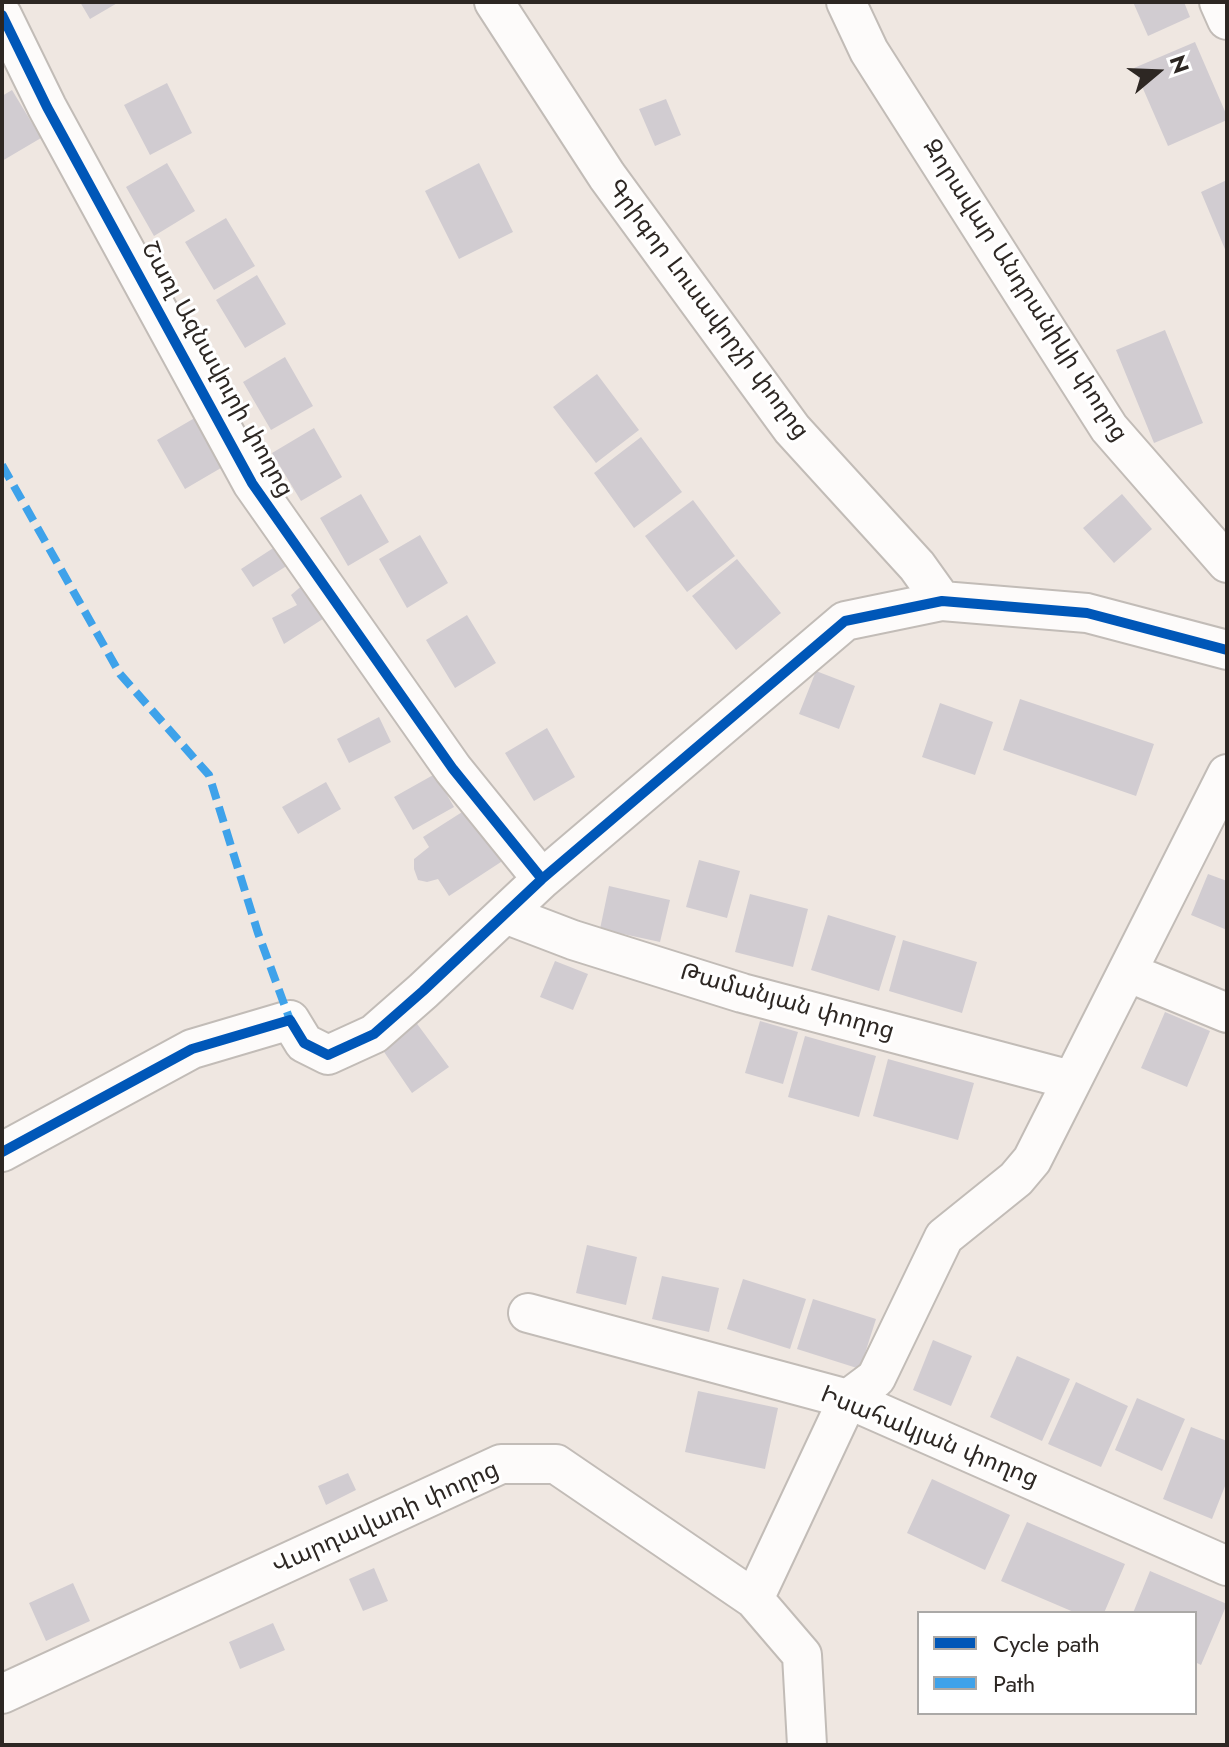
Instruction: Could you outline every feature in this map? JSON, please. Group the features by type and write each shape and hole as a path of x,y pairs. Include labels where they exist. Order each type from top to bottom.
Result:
{"street":[{"name":"Գրիգոր Լուսավորչի փողոց","path":"494,2 607,176 792,429 917,566 942,601"},
{"name":"Զորավար Անդրանիկի փողոց","path":"846,2 869,51 1109,428 1227,563"},
{"path":"1219,2 1227,20"},
{"name":"Շառլ Ազնավուրի փողոց","path":"2,15 47,107 252,483 453,769 542,879"},
{"path":"2,1152 192,1049 290,1020 304,1043 328,1055 374,1034 542,879 845,621 942,601 1087,613 1227,650"},
{"path":"754,1599 848,1399 876,1378 944,1237 1016,1179 1032,1160 1227,774"},
{"name":"Թամանյան փողոց","path":"505,914 573,940 742,993 1071,1080"},
{"path":"1127,972 1227,1013"},
{"name":"Իսահակյան փողոց","path":"528,1313 848,1399 1227,1566"},
{"name":"Վարդավառի փողոց","path":"2,1694 501,1464 556,1464 754,1599 802,1655 807,1745"}],"building":[{"path":"80,2 119,2 90,19"},
{"path":"1133,2 1184,2 1190,17 1148,36"},
{"path":"1195,42 1227,120 1168,146 1134,68"},
{"path":"167,83 192,133 150,155 124,105"},
{"path":"12,90 41,138 2,161 2,96"},
{"path":"666,99 681,135 655,146 639,109"},
{"path":"167,163 195,211 154,236 126,187"},
{"path":"479,163 513,232 459,259 425,191"},
{"path":"1227,180 1227,254 1201,192"},
{"path":"226,218 255,266 214,290 185,242"},
{"path":"257,275 286,324 245,348 216,300"},
{"path":"1165,330 1203,423 1154,443 1116,350"},
{"path":"285,357 313,406 271,430 243,382"},
{"path":"597,374 639,430 596,463 553,407"},
{"path":"198,416 226,465 185,489 157,440"},
{"path":"314,428 342,477 301,501 272,453"},
{"path":"641,437 682,492 634,528 594,473"},
{"path":"361,494 389,542 348,566 320,518"},
{"path":"1122,494 1152,529 1114,563 1083,528"},
{"path":"693,500 735,556 687,592 645,536"},
{"path":"420,535 448,583 407,608 379,559"},
{"path":"281,543 293,562 253,587 241,569"},
{"path":"737,559 781,613 736,650 692,596"},
{"path":"305,583 329,615 284,644 272,618 297,605 291,595"},
{"path":"467,615 496,663 455,688 426,640"},
{"path":"816,671 855,686 839,729 799,714"},
{"path":"1020,699 1154,744 1136,796 1003,750"},
{"path":"940,703 993,722 975,775 922,757"},
{"path":"379,717 391,742 349,763 337,739"},
{"path":"547,728 575,777 534,801 505,753"},
{"path":"435,774 454,807 413,830 394,797"},
{"path":"326,782 341,809 298,834 282,807"},
{"path":"470,807 504,860 449,896 438,879 427,882 418,880 414,859 429,847 423,837"},
{"path":"699,860 740,871 727,918 686,907"},
{"path":"1208,874 1227,881 1227,930 1191,915"},
{"path":"609,886 670,900 660,942 600,929"},
{"path":"750,894 808,909 793,967 735,952"},
{"path":"828,915 896,936 879,991 811,970"},
{"path":"903,940 977,962 962,1013 889,991"},
{"path":"555,961 588,974 573,1010 540,997"},
{"path":"1165,1012 1210,1031 1187,1087 1141,1068"},
{"path":"415,1021 449,1067 412,1093 380,1046"},
{"path":"760,1021 798,1032 783,1084 745,1073"},
{"path":"805,1036 876,1056 859,1117 788,1097"},
{"path":"888,1059 974,1083 958,1140 873,1116"},
{"path":"587,1245 637,1257 626,1305 576,1293"},
{"path":"662,1276 719,1288 709,1332 652,1319"},
{"path":"743,1279 806,1299 790,1349 727,1329"},
{"path":"813,1299 876,1319 860,1369 797,1349"},
{"path":"933,1340 972,1356 951,1406 913,1390"},
{"path":"1017,1356 1070,1379 1042,1441 990,1417"},
{"path":"1076,1382 1128,1406 1101,1467 1048,1444"},
{"path":"698,1391 778,1408 765,1469 685,1452"},
{"path":"1137,1398 1185,1419 1162,1471 1115,1450"},
{"path":"1191,1427 1227,1441 1227,1481 1212,1519 1163,1499"},
{"path":"348,1473 356,1490 326,1505 318,1486"},
{"path":"932,1479 1010,1515 985,1570 907,1533"},
{"path":"1027,1522 1125,1564 1105,1611 1071,1611 1001,1581"},
{"path":"374,1568 388,1601 363,1611 349,1579"},
{"path":"1150,1571 1227,1604 1201,1665 1197,1663 1197,1611 1134,1611"},
{"path":"73,1583 90,1621 46,1641 29,1603"},
{"path":"273,1623 285,1650 240,1669 229,1642"}],"marked path":[{"path":"2,465 120,674 209,775 258,933 290,1020"}],"cycle path":[{"path":"2,15 47,107 252,483 453,769 542,879"},
{"path":"2,1152 192,1049 290,1020 304,1043 328,1055 374,1034 542,879 845,621 942,601 1087,613 1227,650"}]}
